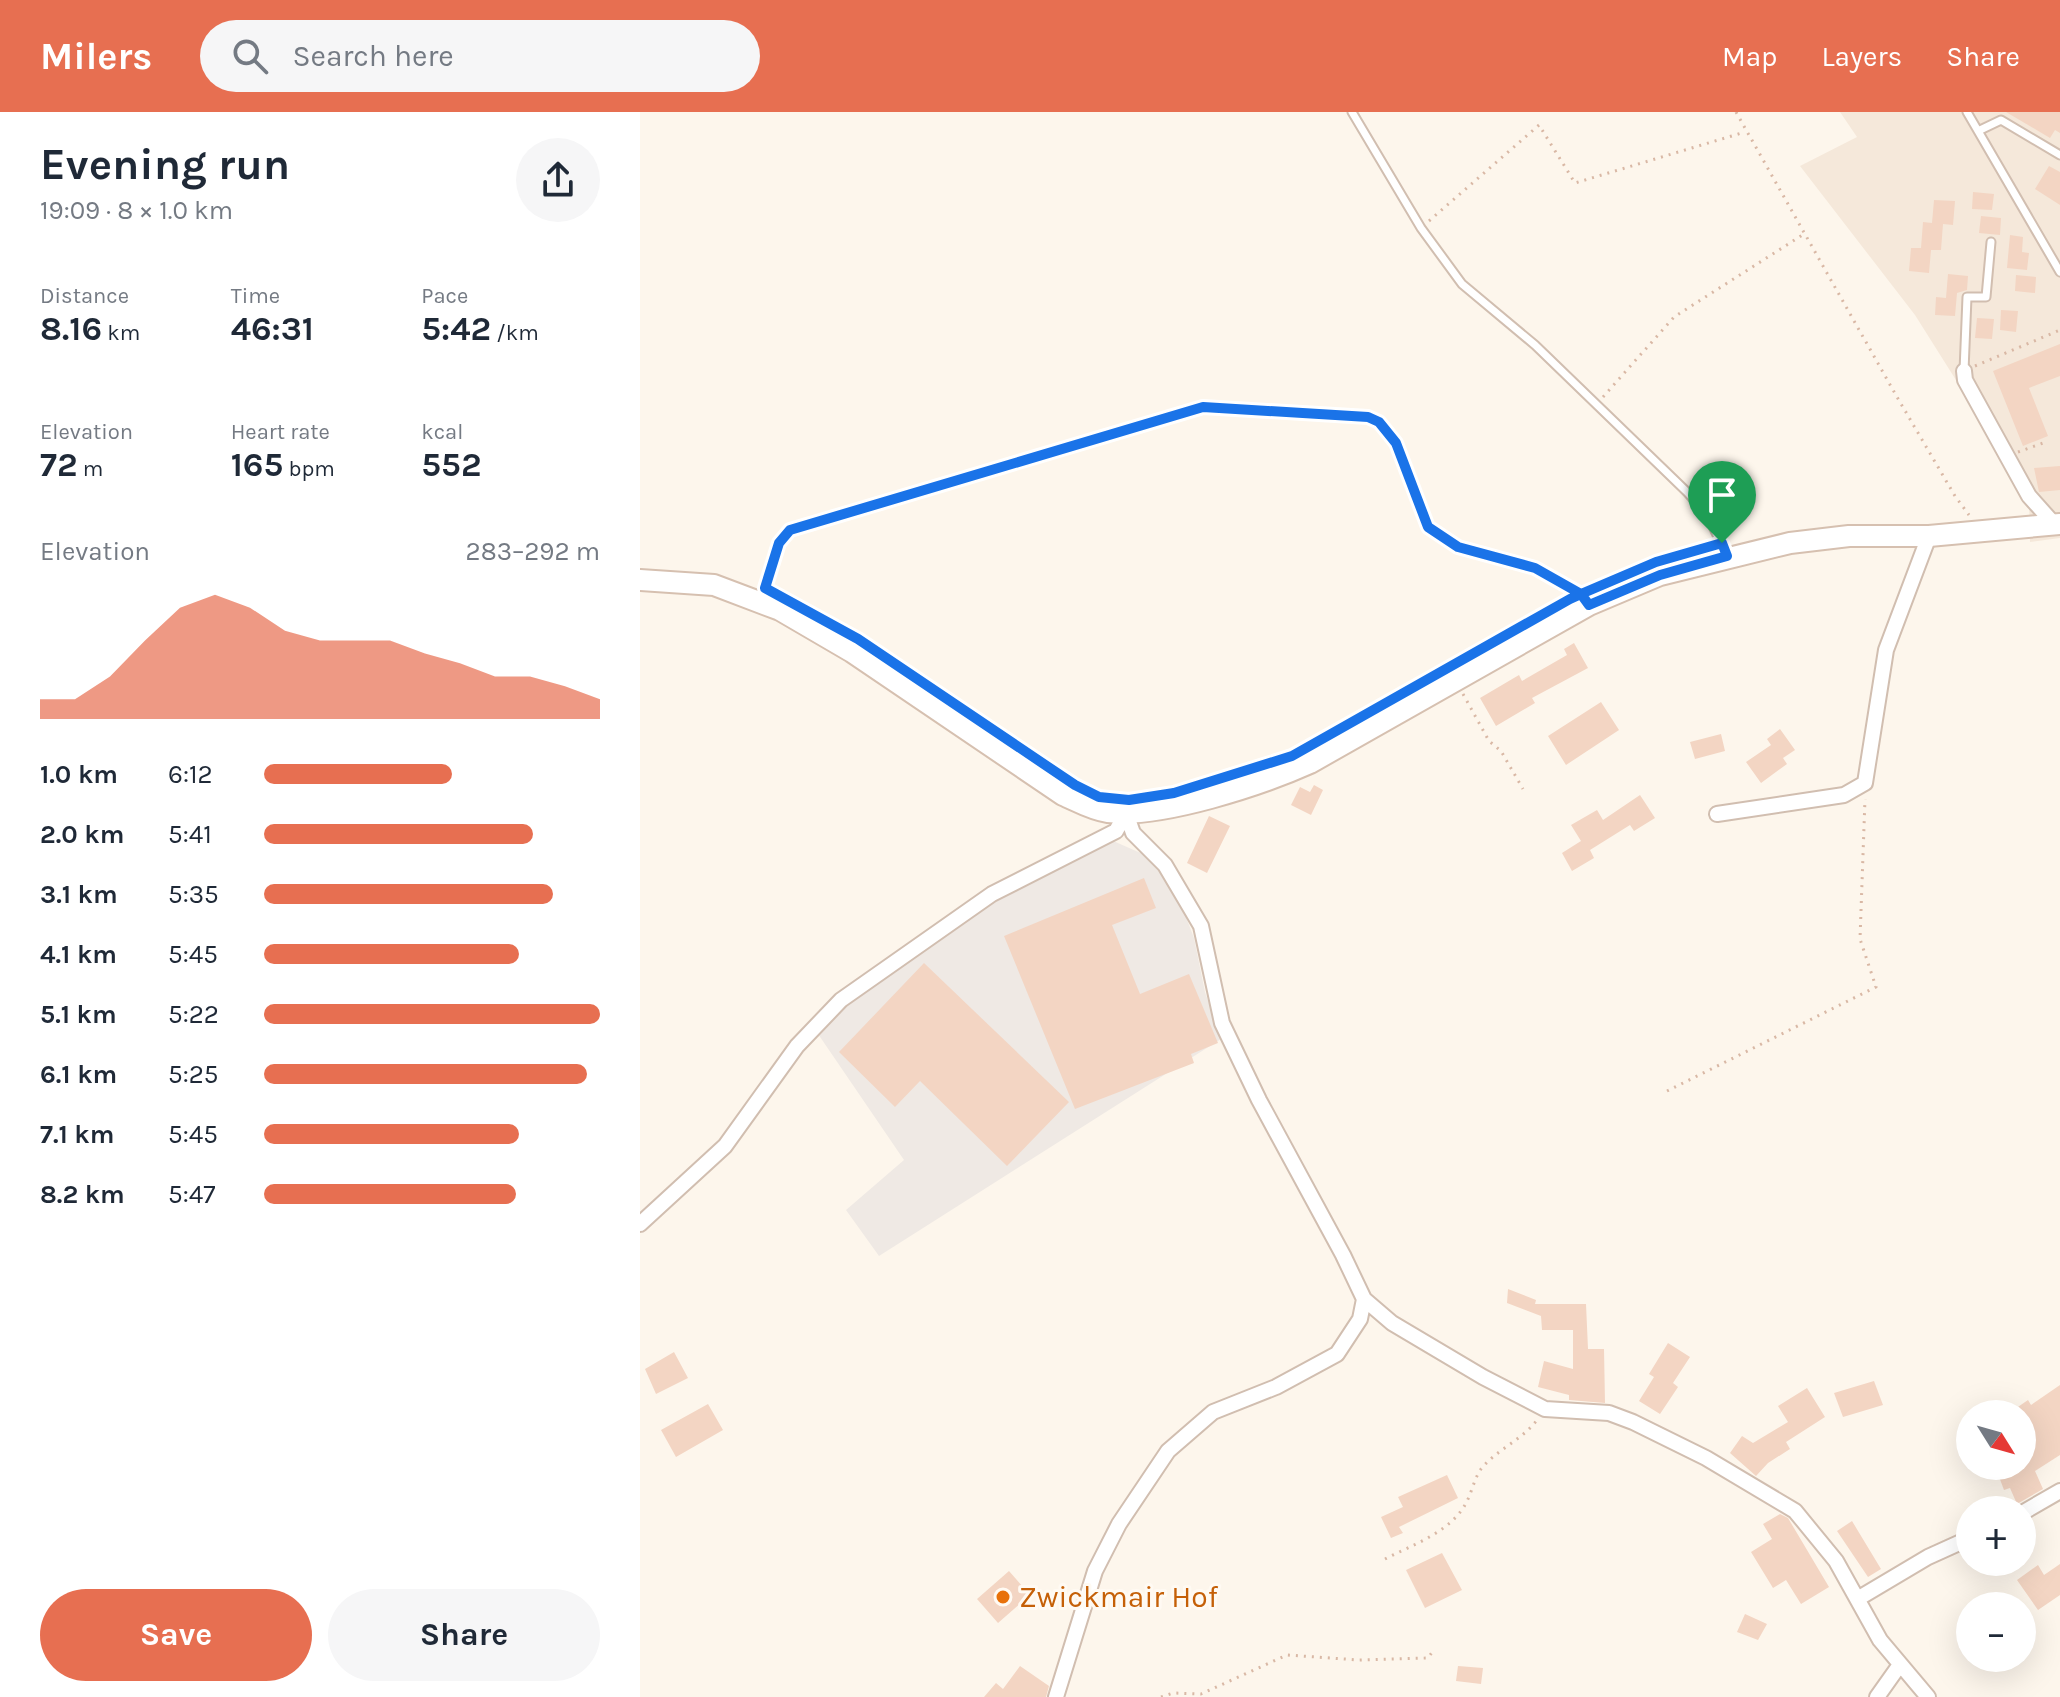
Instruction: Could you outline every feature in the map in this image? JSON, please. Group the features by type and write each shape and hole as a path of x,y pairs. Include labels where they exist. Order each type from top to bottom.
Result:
{"street":[{"path":"1964,371 1965,380 2029,496 2053,519"},
{"path":"640,580 714,585 780,610 852,652 1063,795 1095,809 1126,813 1185,803 1265,783 1310,763 1589,605 1660,575 1727,556 1790,543 1849,536 1929,536 2053,519"},
{"path":"1717,814 1844,795 1865,783 1886,650 1929,536"},
{"path":"640,1224 725,1146 797,1046 841,1000 992,894 1116,831 1126,813"},
{"path":"1126,813 1133,833 1165,865 1201,926 1222,1023 1364,1299 1392,1323 1483,1377 1545,1409 1609,1413 1621,1417 1706,1458 1795,1511 1836,1561 1880,1640 1928,1697"},
{"path":"1056,1697 1095,1571 1119,1524 1168,1451 1213,1412 1276,1387 1337,1354 1360,1319 1364,1299"},
{"path":"2036,1505 2060,1491"},
{"path":"1859,1598 1928,1557 1956,1544"},
{"path":"1877,1697 1899,1666"}],"lane":[{"path":"1352,112 1421,228 1462,284 1535,345 1707,514 1727,556"},
{"path":"1967,112 2060,272"},
{"path":"1978,131 2001,120 2060,155"},
{"path":"1964,371 1967,297 1986,297 1991,242"}],"path":[{"path":"1736,112 1955,496 1972,520 1958,521"},
{"path":"1421,228 1539,125 1575,183 1745,132"},
{"path":"1597,404 1674,317 1804,234"},
{"path":"1964,371 2060,330"},
{"path":"775,593 765,588 779,543 790,530 1203,407 1368,417 1379,422 1396,443 1428,527 1458,547 1535,568 1581,594 1570,599"},
{"path":"2007,457 2046,442"},
{"path":"1456,680 1489,741 1501,751 1523,789"},
{"path":"1667,1091 1876,987 1860,939 1865,783"},
{"path":"1385,1559 1439,1531 1455,1517 1466,1504 1482,1468 1529,1431 1545,1409"},
{"path":"1161,1697 1173,1693 1201,1694 1287,1655 1359,1660 1428,1658 1433,1651"}],"shaded area":[{"path":"1840,112 2060,112 2060,538 2030,542 2029,496 1915,315 1800,166 1857,137"},
{"path":"1111,840 1152,858 1181,904 1194,938 1205,992 1221,1039 879,1256 846,1210 904,1160 816,1031 845,1000 986,902"}],"building":[{"path":"2006,112 2060,112 2060,133 2055,130 2050,138"},
{"path":"2049,166 2060,172 2060,205 2035,189"},
{"path":"1973,192 1994,194 1992,210 1972,209"},
{"path":"1934,200 1955,201 1953,225 1943,224 1941,250 1931,250 1929,273 1909,271 1911,248 1921,248 1923,222 1932,223"},
{"path":"1981,216 2001,218 2000,235 1979,233"},
{"path":"2010,235 2023,237 2022,252 2029,253 2027,270 2007,268"},
{"path":"1948,274 1968,276 1967,290 1957,293 1955,316 1935,315 1936,297 1946,298"},
{"path":"2016,275 2036,277 2035,293 2015,291"},
{"path":"2001,310 2018,311 2016,332 2000,330"},
{"path":"1977,318 1994,319 1992,339 1975,338"},
{"path":"2060,344 2060,376 2029,388 2048,436 2023,446 1993,371"},
{"path":"2060,466 2060,490 2039,492 2034,468"},
{"path":"1574,643 1588,668 1532,698 1535,703 1496,726 1480,698 1519,675 1522,681 1567,655 1564,649"},
{"path":"1601,702 1619,730 1566,765 1548,736"},
{"path":"1780,729 1795,750 1783,758 1787,764 1761,783 1746,762 1771,745 1767,739"},
{"path":"1721,734 1725,751 1695,759 1690,742"},
{"path":"1314,785 1323,790 1311,815 1291,805 1300,787 1310,792"},
{"path":"1640,795 1655,818 1634,831 1630,825 1590,850 1594,858 1572,871 1562,853 1581,841 1571,825 1597,810 1603,820"},
{"path":"1209,816 1230,826 1207,873 1187,863"},
{"path":"1144,878 1156,908 1112,925 1140,994 1189,974 1218,1043 1191,1054 1194,1063 1075,1109 1004,936"},
{"path":"924,963 1069,1102 1007,1166 920,1081 895,1107 839,1052"},
{"path":"1508,1289 1536,1300 1535,1304 1586,1304 1588,1349 1604,1349 1605,1403 1569,1400 1569,1395 1538,1387 1544,1361 1573,1369 1573,1330 1542,1330 1541,1316 1507,1303"},
{"path":"1668,1343 1690,1357 1673,1383 1678,1387 1660,1414 1639,1401 1654,1377 1649,1374"},
{"path":"674,1352 688,1378 656,1394 645,1369"},
{"path":"1874,1381 1883,1405 1843,1417 1834,1393"},
{"path":"2060,1385 2060,1455 2036,1470 2036,1402"},
{"path":"1807,1388 1825,1417 1786,1442 1790,1449 1768,1463 1756,1476 1730,1453 1742,1436 1753,1443 1788,1422 1778,1406"},
{"path":"708,1404 723,1430 676,1457 661,1430"},
{"path":"2036,1473 2043,1489 2031,1496 2014,1496 2010,1488 2004,1490 2000,1480 2036,1480"},
{"path":"1447,1475 1458,1498 1399,1527 1403,1533 1391,1538 1381,1517 1403,1507 1398,1497"},
{"path":"1780,1514 1788,1518 1829,1587 1801,1604 1786,1580 1773,1588 1751,1552 1772,1539 1763,1524"},
{"path":"1852,1521 1881,1569 1868,1577 1837,1531"},
{"path":"1442,1553 1462,1590 1425,1608 1406,1570"},
{"path":"2060,1564 2060,1595 2038,1610 2036,1592 2025,1592 2017,1580 2023,1576 2036,1576 2038,1565 2044,1575"},
{"name":"Zwickmair Hof","path":"1009,1571 1030,1595 998,1623 977,1599"},
{"path":"1745,1614 1767,1624 1758,1640 1737,1632"},
{"path":"1020,1666 1049,1686 1046,1697 984,1697 996,1683 1003,1689"},
{"path":"1458,1666 1483,1668 1481,1684 1456,1681"}],"place":[{"name":"Zwickmair Hof","path":"1003,1597"}],"route":[{"path":"1722,543 1656,562 1581,594 1563,581 1535,568 1458,547 1428,527 1396,443 1379,422 1368,417 1203,407 790,530 779,543 765,588 858,639 1075,785 1099,797 1129,800 1174,793 1292,756 1570,599 1581,594 1589,605 1660,575 1727,556 1722,543"}]}
